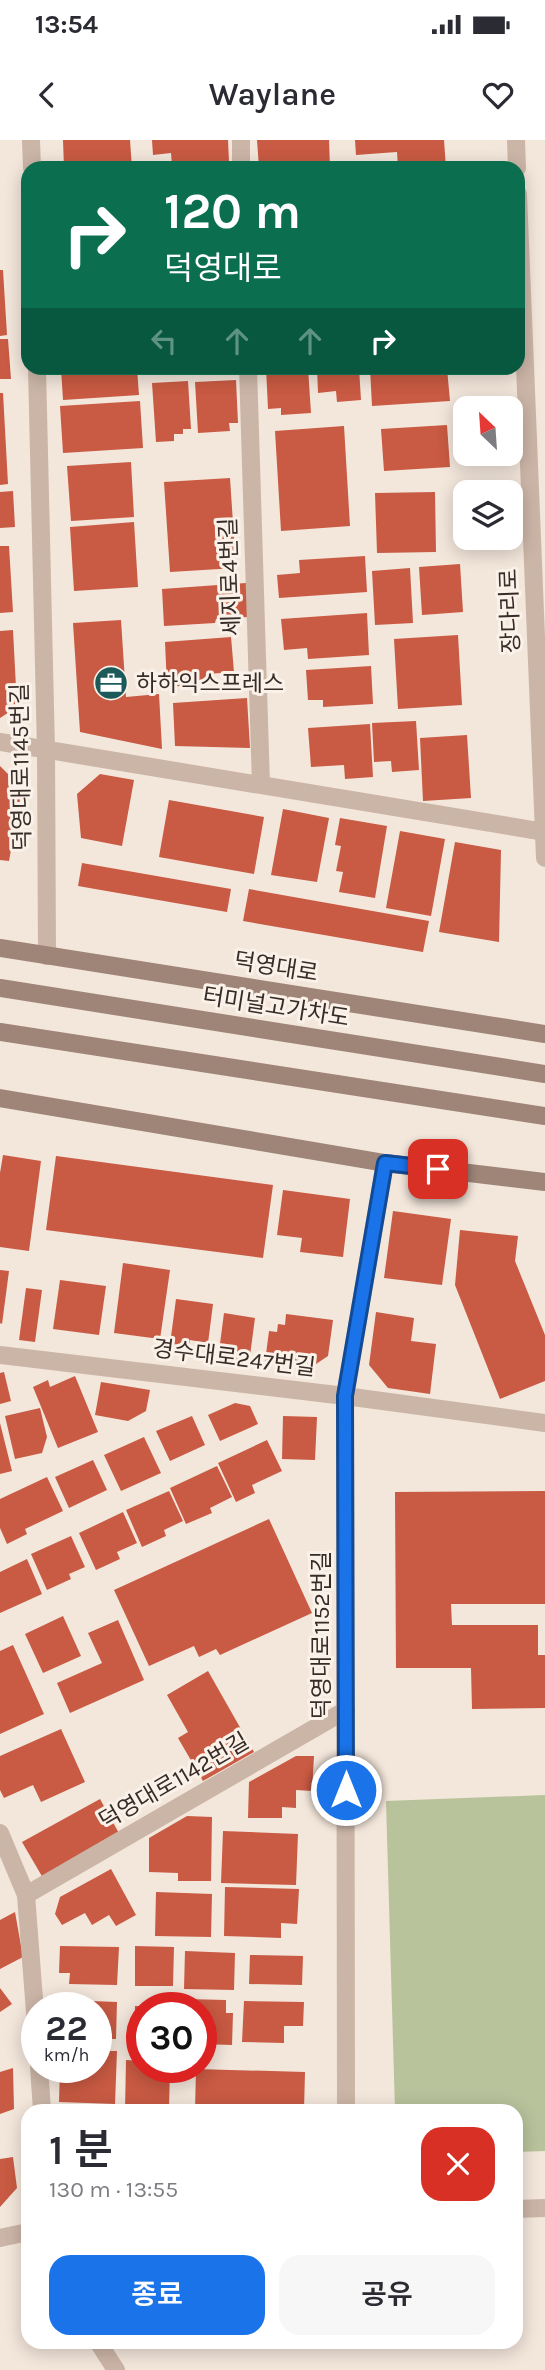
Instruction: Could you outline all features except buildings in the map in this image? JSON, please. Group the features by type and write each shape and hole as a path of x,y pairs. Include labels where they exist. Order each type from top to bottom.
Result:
{"main road":[{"name":"덕영대로","path":"0,948 545,1034"},
{"name":"터미널고가차도","path":"0,988 545,1074"},
{"path":"0,1032 545,1116"},
{"path":"0,1098 385,1163 545,1182"}],"street":[{"path":"31,140 32,161"},
{"path":"241,140 242,161"},
{"path":"516,140 517,161"},
{"name":"장다리로","path":"525,366 545,858"},
{"name":"덕영대로1145번길","path":"37,375 46,750 47,956"},
{"name":"세지로4번길","path":"248,375 261,785"},
{"path":"0,742 544,832"},
{"name":"덕영대로1152번길","path":"346,2104 345,1396 385,1163"},
{"name":"경수대로247번길","path":"0,1354 545,1423"},
{"name":"덕영대로1142번길","path":"26,1895 346,1710"},
{"path":"0,1833 26,1895 33,1992"},
{"path":"40,2083 42,2104"},
{"path":"523,2209 545,2208"},
{"path":"0,2238 21,2234"},
{"path":"103,2349 116,2370"}],"green space":[{"path":"545,1795 545,2151 523,2152 523,2104 395,2104 386,1801"}],"place":[{"name":"하하익스프레스","path":"111,683"}],"route":[{"path":"346,1790 345,1396 385,1163 438,1169"}]}
